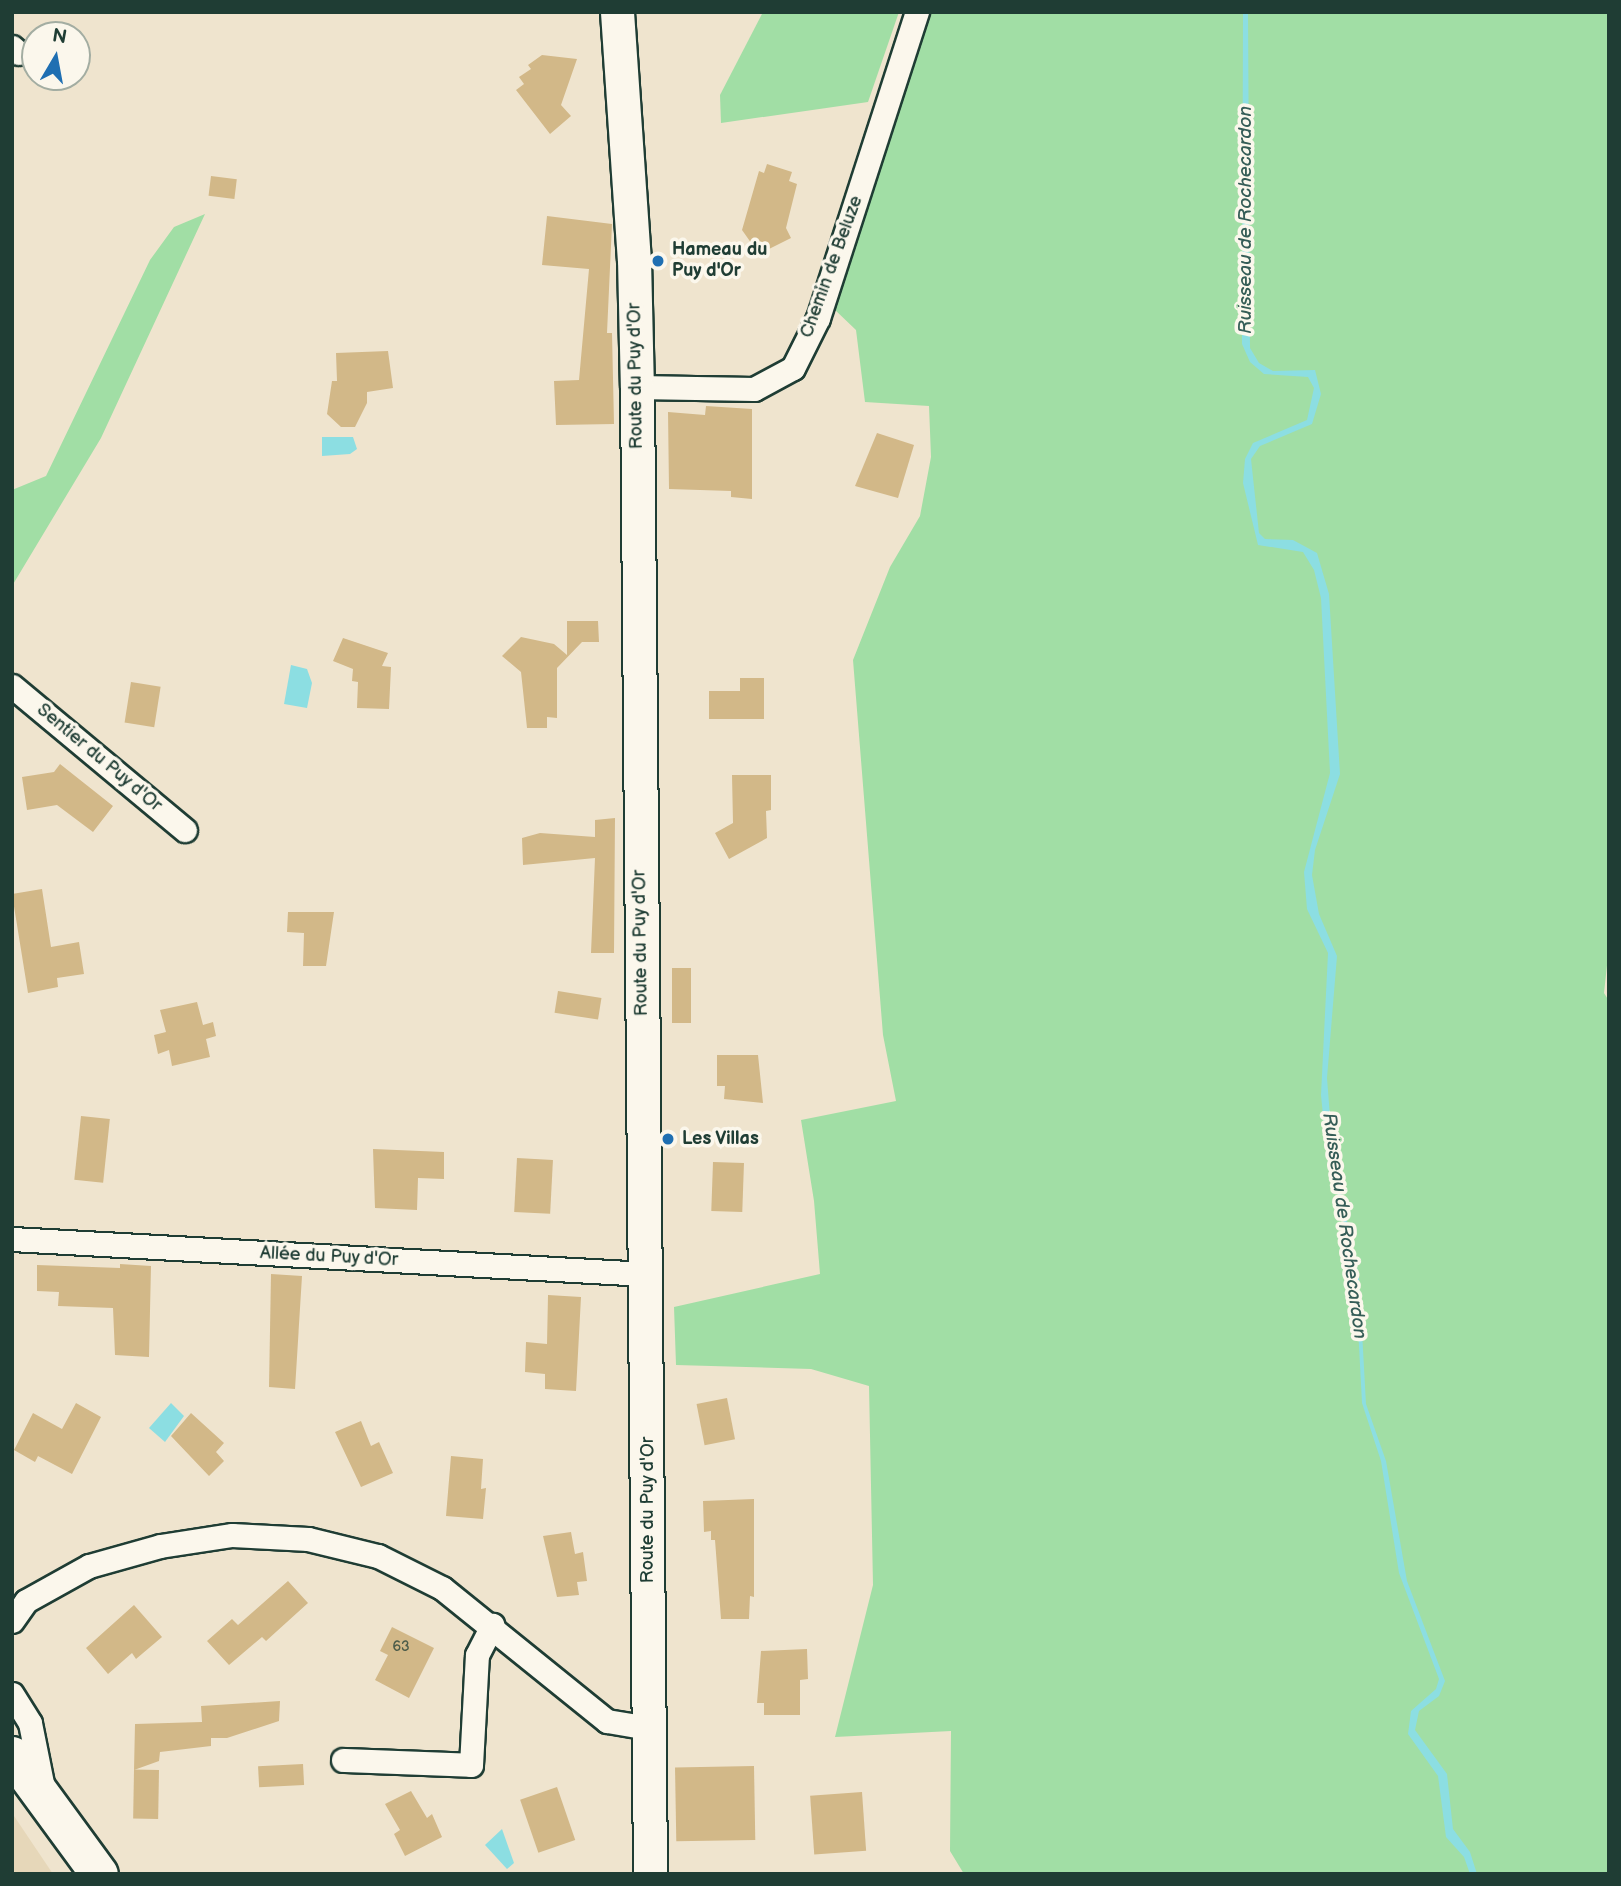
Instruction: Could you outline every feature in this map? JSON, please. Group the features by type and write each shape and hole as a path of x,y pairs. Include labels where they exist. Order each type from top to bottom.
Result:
{"main road":[{"name":"Route du Puy d'Or","path":"617,12 633,235 637,387 650,1874"},
{"path":"12,1755 99,1874"}],"street":[{"name":"Chemin de Beluze","path":"637,387 754,389 793,368 818,318 917,12"},
{"name":"Sentier du Puy d'Or","path":"12,685 185,830"},
{"name":"Allée du Puy d'Or","path":"12,1239 646,1274"},
{"path":"12,1621 26,1601 89,1566 160,1546 232,1535 309,1539 378,1556 442,1588 492,1625 607,1721 649,1728"},
{"path":"343,1760 471,1765 477,1655 492,1625"},
{"path":"12,1694 30,1723 46,1802"}],"shaded area":[{"path":"12,1813 53,1874 12,1874"}],"green space":[{"path":"763,12 899,12 868,102 721,123 720,95"},
{"path":"930,12 1609,12 1609,947 1604,993 1609,1001 1609,1874 964,1874 950,1851 951,1731 835,1737 873,1585 869,1386 811,1369 676,1365 674,1307 820,1274 814,1201 801,1120 896,1101 883,1035 853,660 890,567 920,516 931,457 929,406 865,402 856,330 834,309"},
{"path":"205,214 101,438 12,586 12,490 46,476 150,260 174,227"}],"water":[{"name":"Ruisseau de Rochecardon","path":"1243,12 1248,12 1250,348 1259,363 1273,371 1315,370 1321,394 1312,424 1260,446 1251,459 1259,533 1265,539 1293,540 1317,553 1329,594 1340,774 1315,850 1312,875 1319,914 1337,956 1327,1078 1333,1155 1359,1277 1366,1404 1386,1461 1407,1581 1445,1681 1439,1696 1419,1711 1415,1730 1447,1774 1453,1829 1470,1852 1477,1874 1470,1874 1464,1857 1446,1837 1438,1776 1408,1734 1411,1711 1436,1689 1439,1679 1399,1573 1381,1461 1362,1403 1357,1308 1339,1198 1327,1156 1321,1095 1328,953 1307,909 1304,872 1330,773 1321,598 1314,570 1303,552 1258,545 1243,483 1245,459 1253,443 1307,420 1314,388 1308,377 1264,374 1250,362 1242,344"},
{"path":"322,437 353,437 357,449 350,454 322,456"},
{"path":"291,665 307,669 312,683 307,708 284,704"},
{"path":"171,1403 184,1416 165,1442 149,1428"},
{"path":"502,1829 514,1863 507,1869 485,1845"}],"building":[{"path":"542,55 577,59 561,105 571,116 550,134 516,90 524,84 519,77 531,69 528,65"},
{"path":"767,164 792,172 789,181 797,184 786,228 791,238 759,254 742,230 759,171 764,173"},
{"path":"211,176 237,179 234,199 209,196"},
{"path":"547,216 612,224 607,333 612,333 614,424 556,425 554,381 579,380 589,269 542,265"},
{"path":"388,351 393,388 367,392 367,403 355,427 341,427 327,414 332,381 337,381 336,353"},
{"path":"706,406 752,409 752,499 731,497 731,491 669,489 668,412 705,415"},
{"path":"877,433 914,445 898,498 855,486"},
{"path":"567,621 598,621 599,642 582,642 557,668 557,718 547,717 547,728 527,728 521,672 502,656 521,637 554,644 567,655"},
{"path":"343,638 388,653 382,666 391,667 389,709 357,708 358,682 352,681 353,669 333,661"},
{"path":"740,678 764,678 764,719 709,719 709,691 740,691"},
{"path":"131,682 161,687 154,727 125,722"},
{"path":"60,764 113,806 93,832 57,805 27,810 22,777 54,772"},
{"path":"732,775 771,775 771,810 766,811 767,838 729,859 715,833 733,823"},
{"path":"615,818 614,953 591,953 595,858 523,865 522,838 540,833 595,837 595,820"},
{"path":"42,889 51,947 79,942 84,974 57,978 58,987 28,993 12,894"},
{"path":"288,912 334,912 326,966 303,966 304,933 287,932"},
{"path":"672,968 691,968 691,1023 672,1023"},
{"path":"558,991 601,998 598,1020 555,1013"},
{"path":"197,1002 203,1025 213,1022 216,1036 206,1039 210,1057 172,1066 169,1050 158,1054 154,1035 166,1032 160,1010"},
{"path":"717,1055 758,1055 763,1103 724,1099 725,1086 717,1086"},
{"path":"81,1116 110,1119 103,1183 74,1180"},
{"path":"373,1149 444,1152 444,1179 418,1178 417,1210 375,1208"},
{"path":"517,1158 553,1160 550,1214 514,1212"},
{"path":"713,1162 744,1163 742,1212 711,1211"},
{"path":"120,1264 151,1266 149,1357 115,1355 113,1308 58,1306 59,1292 37,1291 37,1265 120,1268"},
{"path":"271,1274 302,1276 295,1389 269,1387"},
{"path":"548,1295 581,1297 576,1391 545,1389 545,1374 525,1372 526,1342 547,1344"},
{"path":"727,1398 735,1439 705,1445 697,1404"},
{"path":"76,1403 101,1417 72,1474 38,1456 35,1462 14,1450 33,1413 62,1429"},
{"path":"191,1413 224,1443 216,1452 224,1461 209,1476 171,1436"},
{"path":"361,1421 371,1446 379,1442 393,1473 361,1487 335,1432"},
{"path":"451,1456 483,1459 481,1489 486,1488 483,1519 446,1516"},
{"path":"754,1499 754,1597 750,1596 749,1619 721,1619 715,1540 711,1540 711,1531 704,1532 703,1501"},
{"path":"571,1532 575,1554 583,1552 587,1581 577,1582 579,1595 557,1597 543,1536"},
{"path":"288,1581 308,1603 266,1641 262,1637 229,1665 207,1641 232,1619 238,1625"},
{"path":"134,1605 162,1637 136,1659 132,1653 108,1674 86,1648"},
{"path":"392,1627 434,1648 409,1698 375,1680 388,1655 380,1651"},
{"path":"807,1649 808,1679 800,1680 800,1715 764,1715 764,1703 757,1703 761,1651"},
{"path":"280,1701 279,1721 227,1738 211,1738 211,1746 160,1752 159,1761 134,1770 135,1724 202,1722 201,1706"},
{"path":"303,1764 304,1785 259,1787 258,1766"},
{"path":"754,1766 755,1840 676,1841 675,1767"},
{"path":"134,1770 159,1770 158,1819 133,1819"},
{"path":"557,1787 575,1840 538,1853 520,1800"},
{"path":"411,1791 427,1818 432,1814 442,1837 405,1856 394,1834 400,1830 385,1804"},
{"path":"862,1792 866,1851 814,1854 810,1796"}],"place":[{"name":"Hameau du Puy d'Or","path":"658,261"},
{"name":"Les Villas","path":"668,1139"}]}
